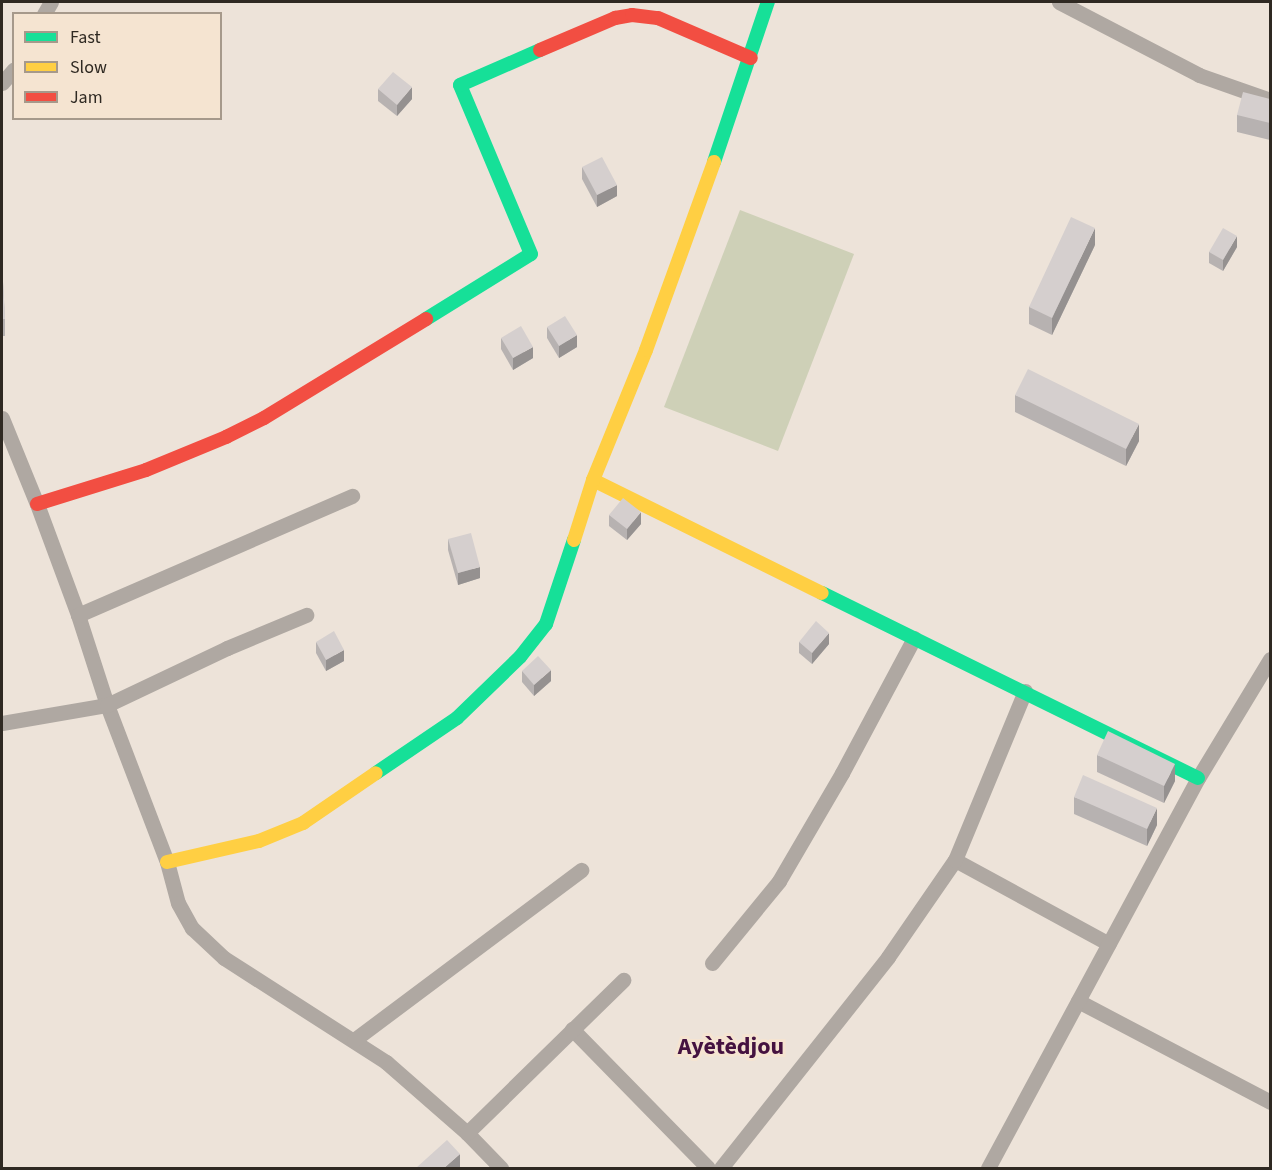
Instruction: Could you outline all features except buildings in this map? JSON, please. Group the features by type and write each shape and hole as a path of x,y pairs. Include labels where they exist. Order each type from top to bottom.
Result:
{"street":[{"path":"167,862 259,841 303,823 457,718 478,701 520,657 546,624 593,480 646,350 751,58 768,2"},
{"path":"1059,2 1199,75 1270,100"},
{"path":"37,504 146,470 226,437 264,418 531,255 460,85 615,18 632,15 658,18 751,58"},
{"path":"2,418 78,615 107,705 167,862 178,903 192,928 224,958 386,1062 467,1133 501,1168"},
{"path":"593,480 1198,778"},
{"path":"78,615 352,496"},
{"path":"2,723 107,705 218,652 306,615"},
{"path":"712,963 784,873 842,773 914,638"},
{"path":"988,1168 1198,778 1270,659"},
{"path":"721,1168 888,957 955,860 1025,692"},
{"path":"955,860 1109,944"},
{"path":"354,1040 581,870"},
{"path":"467,1133 622,980"},
{"path":"1078,1001 1270,1102"},
{"path":"572,1029 708,1168"}],"green space":[{"path":"740,210 854,254 778,451 664,407"}],"traffic: fast":[{"path":"714,162 768,2"},
{"path":"426,319 531,254 460,85 540,50"},
{"path":"376,773 457,718 520,657 546,624 574,540"},
{"path":"822,593 1198,778"}],"traffic: slow":[{"path":"574,540 593,480 646,350 714,162"},
{"path":"593,480 822,593"},
{"path":"167,862 259,841 303,823 376,773"}],"traffic: jam":[{"path":"540,50 615,18 632,15 658,18 751,58"},
{"path":"37,504 146,470 226,437 264,418 426,319"}],"district":[{"name":"Ayètèdjou","path":"731,1047"}]}
